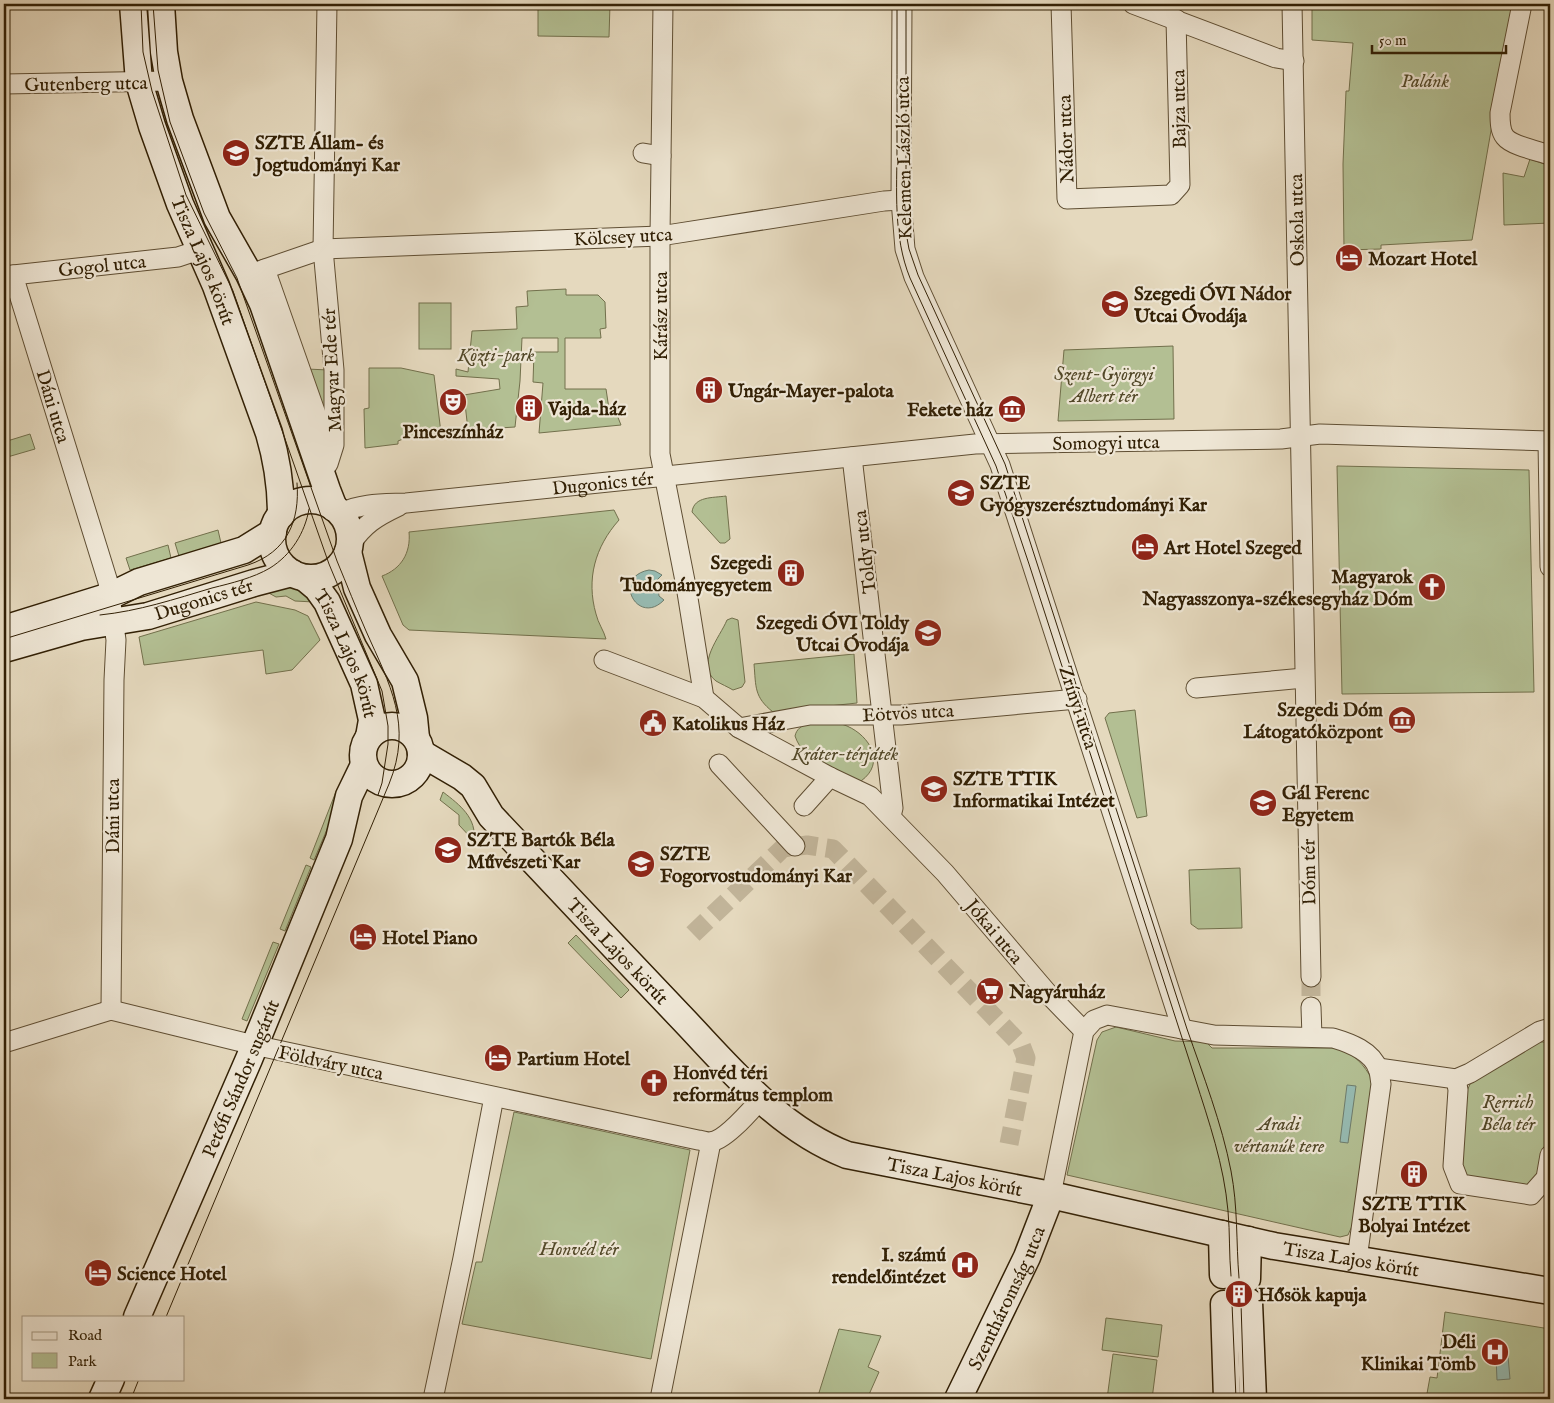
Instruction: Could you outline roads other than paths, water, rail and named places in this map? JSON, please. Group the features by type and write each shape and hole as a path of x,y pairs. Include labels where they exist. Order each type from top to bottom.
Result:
{"street":[{"name":"Tisza Lajos körút","path":"132,4 139,82 161,152 180,204 216,286 269,432 276,457 280,480 277,524"},
{"name":"Tisza Lajos körút","path":"161,4 164,52 169,81 180,119 217,218 249,274 263,304 337,511"},
{"name":"Magyar Ede tér","path":"327,4 323,249 334,370 334,445 328,464 329,449 260,270 323,249 342,247"},
{"name":"Kárász utca","path":"663,4 652,154 660,236 660,454 663,476"},
{"name":"Kelemen László utca","path":"902,4 901,200 903,238 909,264 991,444"},
{"name":"Nádor utca","path":"1061,4 1067,199 1171,195"},
{"path":"1135,4 1273,57 1294,61"},
{"name":"Oskola utca","path":"1292,4 1299,436"},
{"path":"1522,4 1500,113 1502,131 1505,137 1512,143 1550,155"},
{"name":"Bajza utca","path":"1171,195 1180,185 1176,19"},
{"name":"Gutenberg utca","path":"4,84 169,81"},
{"name":"Kölcsey utca","path":"342,247 660,236 884,201 901,200"},
{"name":"Gogol utca","path":"9,276 178,257 199,250"},
{"name":"Dáni utca","path":"9,276 108,582 114,621 116,640 111,1010"},
{"name":"Somogyi utca","path":"663,476 975,444 1281,439 1320,434 1549,441"},
{"name":"Dóm tér","path":"1299,436 1311,977"},
{"path":"1549,441 1550,567"},
{"name":"Zrínyi utca","path":"991,444 1033,563 1182,1029"},
{"name":"Toldy utca","path":"852,457 893,808 891,816"},
{"name":"Dugonics tér","path":"337,511 368,504 406,503 663,476 686,586 704,698"},
{"path":"304,501 323,502 337,511 348,524 350,537 349,549 343,562 332,572 315,578 298,576 282,566 272,545 277,524 287,508 304,501"},
{"name":"Dugonics tér","path":"349,549 360,530 374,518 406,503"},
{"name":"Dugonics tér","path":"4,629 110,596 139,582 244,550 277,524"},
{"name":"Tisza Lajos körút","path":"349,549 357,588 378,635 406,681 414,718 417,755 462,778 473,786 491,816 657,992 785,1121 819,1142 847,1155 1050,1195 1248,1240 1550,1291"},
{"name":"Tisza Lajos körút","path":"298,576 317,588 327,602 364,684 372,720 369,737"},
{"name":"Dugonics tér","path":"4,649 81,627 148,616 254,583 298,576"},
{"path":"604,660 704,698 739,728 830,777 870,796 891,816"},
{"path":"1196,688 1304,678"},
{"name":"Eötvös utca","path":"739,728 810,715 883,716 1076,699"},
{"path":"397,726 404,728 417,755 398,783 390,784 372,773 363,750 369,737 381,728 397,726"},
{"path":"719,764 795,846"},
{"name":"Petőfi Sándor sugárút","path":"138,1316 339,839 350,796 372,773"},
{"path":"804,806 830,777"},
{"name":"Jókai utca","path":"891,816 945,872 1051,997 1084,1030"},
{"path":"1311,1007 1312,1037"},
{"path":"4,1043 111,1010"},
{"name":"Földváry utca","path":"111,1010 254,1045 494,1098"},
{"path":"1050,1195 1084,1030 1094,1020 1107,1016 1214,1035 1333,1038 1352,1044 1368,1055 1378,1068 1382,1084 1357,1259"},
{"path":"1378,1068 1456,1080 1540,1030 1550,1028"},
{"path":"1456,1080 1458,1090 1452,1166 1460,1184 1531,1195 1546,1178 1550,1155"},
{"path":"433,1399 494,1098 711,1142 732,1129 762,1099"},
{"path":"660,1399 711,1142"},
{"name":"Szentháromság utca","path":"958,1399 1027,1257 1050,1195"},
{"path":"1222,1234 1236,1290 1253,1399"},
{"path":"1227,1399 1236,1290 1248,1240"},
{"path":"102,1399 110,1380"}],"water":[{"path":"649,570 662,575 657,580 659,596 664,600 654,607 645,608 632,598 630,590 632,581 638,574"},
{"path":"1347,1085 1356,1086 1348,1143 1340,1142"},
{"path":"1508,1356 1510,1379 1497,1380 1496,1357"}],"tunnel":[{"path":"693,934 783,848 807,845 833,849 1021,1045 1026,1058 1009,1144"},
{"path":"1311,977 1311,1007"}],"tram line":[{"path":"141,4 143,52 152,91 186,195 233,291 329,564 382,691 388,726 388,744 382,783 378,795"},
{"path":"153,4 158,70 170,122 204,213 237,278 337,561 390,688 399,724 396,763 389,784 166,1316"},
{"path":"897,4 897,213 898,229 905,262 910,278 996,466 1195,1078 1223,1177 1228,1211 1231,1276"},
{"path":"906,4 906,200 909,249 918,275 1005,464 1187,1029 1212,1100 1223,1135 1233,1184 1239,1278"},
{"path":"4,639 248,565 261,559 273,552 288,533 296,510 297,483"},
{"path":"100,615 129,611 157,604 242,580 263,572 278,563 291,550 304,527 309,509"},
{"path":"1232,1303 1236,1399"},
{"path":"1241,1303 1244,1399"},
{"path":"131,1399 139,1380"}],"place":[{"name":"SZTE Állam- és Jogtudományi Kar","path":"236,153"},
{"name":"Mozart Hotel","path":"1349,258"},
{"name":"Szegedi ÓVI Nádor Utcai Óvodája","path":"1115,304"},
{"name":"Ungár–Mayer-palota","path":"709,390"},
{"name":"Pinceszínház","path":"453,402"},
{"name":"Vajda-ház","path":"529,408"},
{"name":"Fekete ház","path":"1012,409"},
{"name":"SZTE Gyógyszerésztudományi Kar","path":"961,493"},
{"name":"Art Hotel Szeged","path":"1145,547"},
{"name":"Szegedi Tudományegyetem","path":"791,573"},
{"name":"Magyarok Nagyasszonya-székesegyház Dóm","path":"1432,587"},
{"name":"Szegedi ÓVI Toldy Utcai Óvodája","path":"928,633"},
{"name":"Szegedi Dóm Látogatóközpont","path":"1402,720"},
{"name":"Katolikus Ház","path":"653,723"},
{"name":"SZTE TTIK Informatikai Intézet","path":"934,789"},
{"name":"Gál Ferenc Egyetem","path":"1263,803"},
{"name":"SZTE Bartók Béla Művészeti Kar","path":"448,850"},
{"name":"SZTE Fogorvostudományi Kar","path":"641,864"},
{"name":"Hotel Piano","path":"363,937"},
{"name":"Nagyáruház","path":"990,991"},
{"name":"Partium Hotel","path":"498,1058"},
{"name":"Honvéd téri református templom","path":"654,1083"},
{"name":"SZTE TTIK Bolyai Intézet","path":"1414,1174"},
{"name":"I. számú rendelőintézet","path":"965,1265"},
{"name":"Science Hotel","path":"98,1273"},
{"name":"Hősök kapuja","path":"1239,1294"},
{"name":"Déli Klinikai Tömb","path":"1495,1352"}],"park label":[{"name":"Palánk","path":"1425,80"},
{"name":"Közti-park","path":"496,354"},
{"name":"Szent-Györgyi Albert tér","path":"1104,384"},
{"name":"Kráter-térjáték","path":"845,753"},
{"name":"Rerrich Béla tér","path":"1508,1112"},
{"name":"Aradi vértanúk tere","path":"1279,1134"},
{"name":"Honvéd tér","path":"579,1248"}]}
